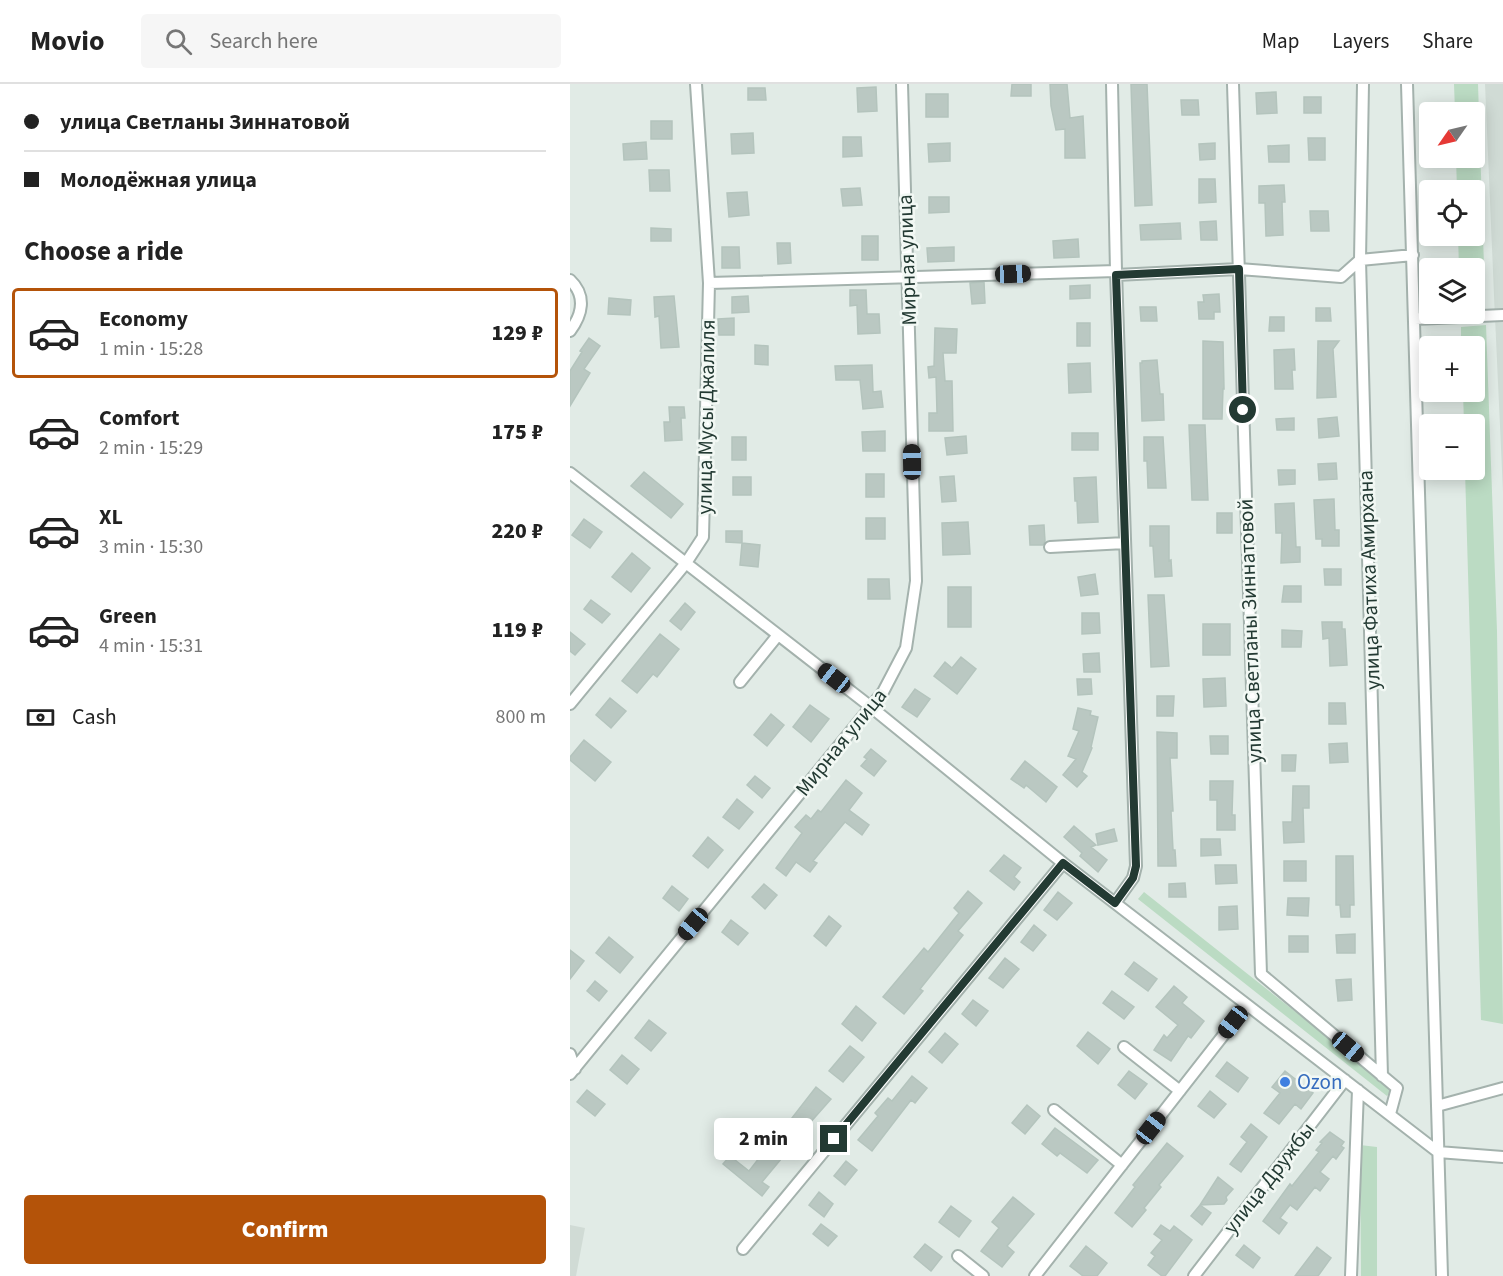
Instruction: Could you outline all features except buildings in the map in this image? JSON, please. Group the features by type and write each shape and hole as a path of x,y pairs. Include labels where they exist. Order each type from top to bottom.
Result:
{"street":[{"name":"улица Мусы Джалиля","path":"570,704 686,562 703,537 709,283 696,84"},
{"name":"Мирная улица","path":"572,1072 883,692 906,648 916,581 902,84"},
{"path":"1112,84 1136,866 1133,878 1115,903"},
{"name":"улица Светланы Зиннатовой","path":"1233,84 1262,974 1397,1089 1390,1114"},
{"name":"улица Фатиха Амирхана","path":"1364,84 1360,260 1382,1076"},
{"path":"1407,84 1442,1276"},
{"path":"709,283 1239,269 1341,277 1360,260 1413,255"},
{"path":"570,280 580,294 582,309 570,331"},
{"path":"1415,319 1503,315"},
{"path":"570,473 871,707 1063,863 1438,1152 1503,1157"},
{"path":"1050,546 1125,543"},
{"path":"740,682 778,635"},
{"path":"743,1249 1063,863"},
{"path":"1035,1276 1247,1005"},
{"path":"1124,1047 1180,1091"},
{"path":"570,1054 572,1072"},
{"name":"улица Дружбы","path":"1194,1276 1345,1080"},
{"path":"1437,1106 1503,1088"},
{"path":"1350,1275 1358,1090"},
{"path":"1054,1110 1122,1165"},
{"path":"958,1256 983,1276"}],"shaded area":[{"path":"1485,84 1503,84 1503,492 1494,295"},
{"path":"570,1225 585,1228 576,1276 570,1276"}],"green space":[{"path":"1454,84 1478,84 1479,102 1455,102"},
{"path":"1456,168 1481,168 1481,180 1457,180"},
{"path":"1458,246 1483,246 1484,258 1459,258"},
{"path":"1486,325 1497,631 1503,1024 1481,1020 1465,480 1485,480 1485,414 1464,414 1463,402 1485,402 1485,336 1461,336 1461,327"},
{"path":"1144,892 1393,1089 1387,1096 1138,899"},
{"path":"1360,1145 1377,1147 1377,1276 1361,1276"}],"place":[{"name":"Ozon","path":"1285,1082"}],"route":[{"path":"834,1139 1063,863 1115,903 1133,878 1136,866 1116,275 1239,269 1243,410"}]}
